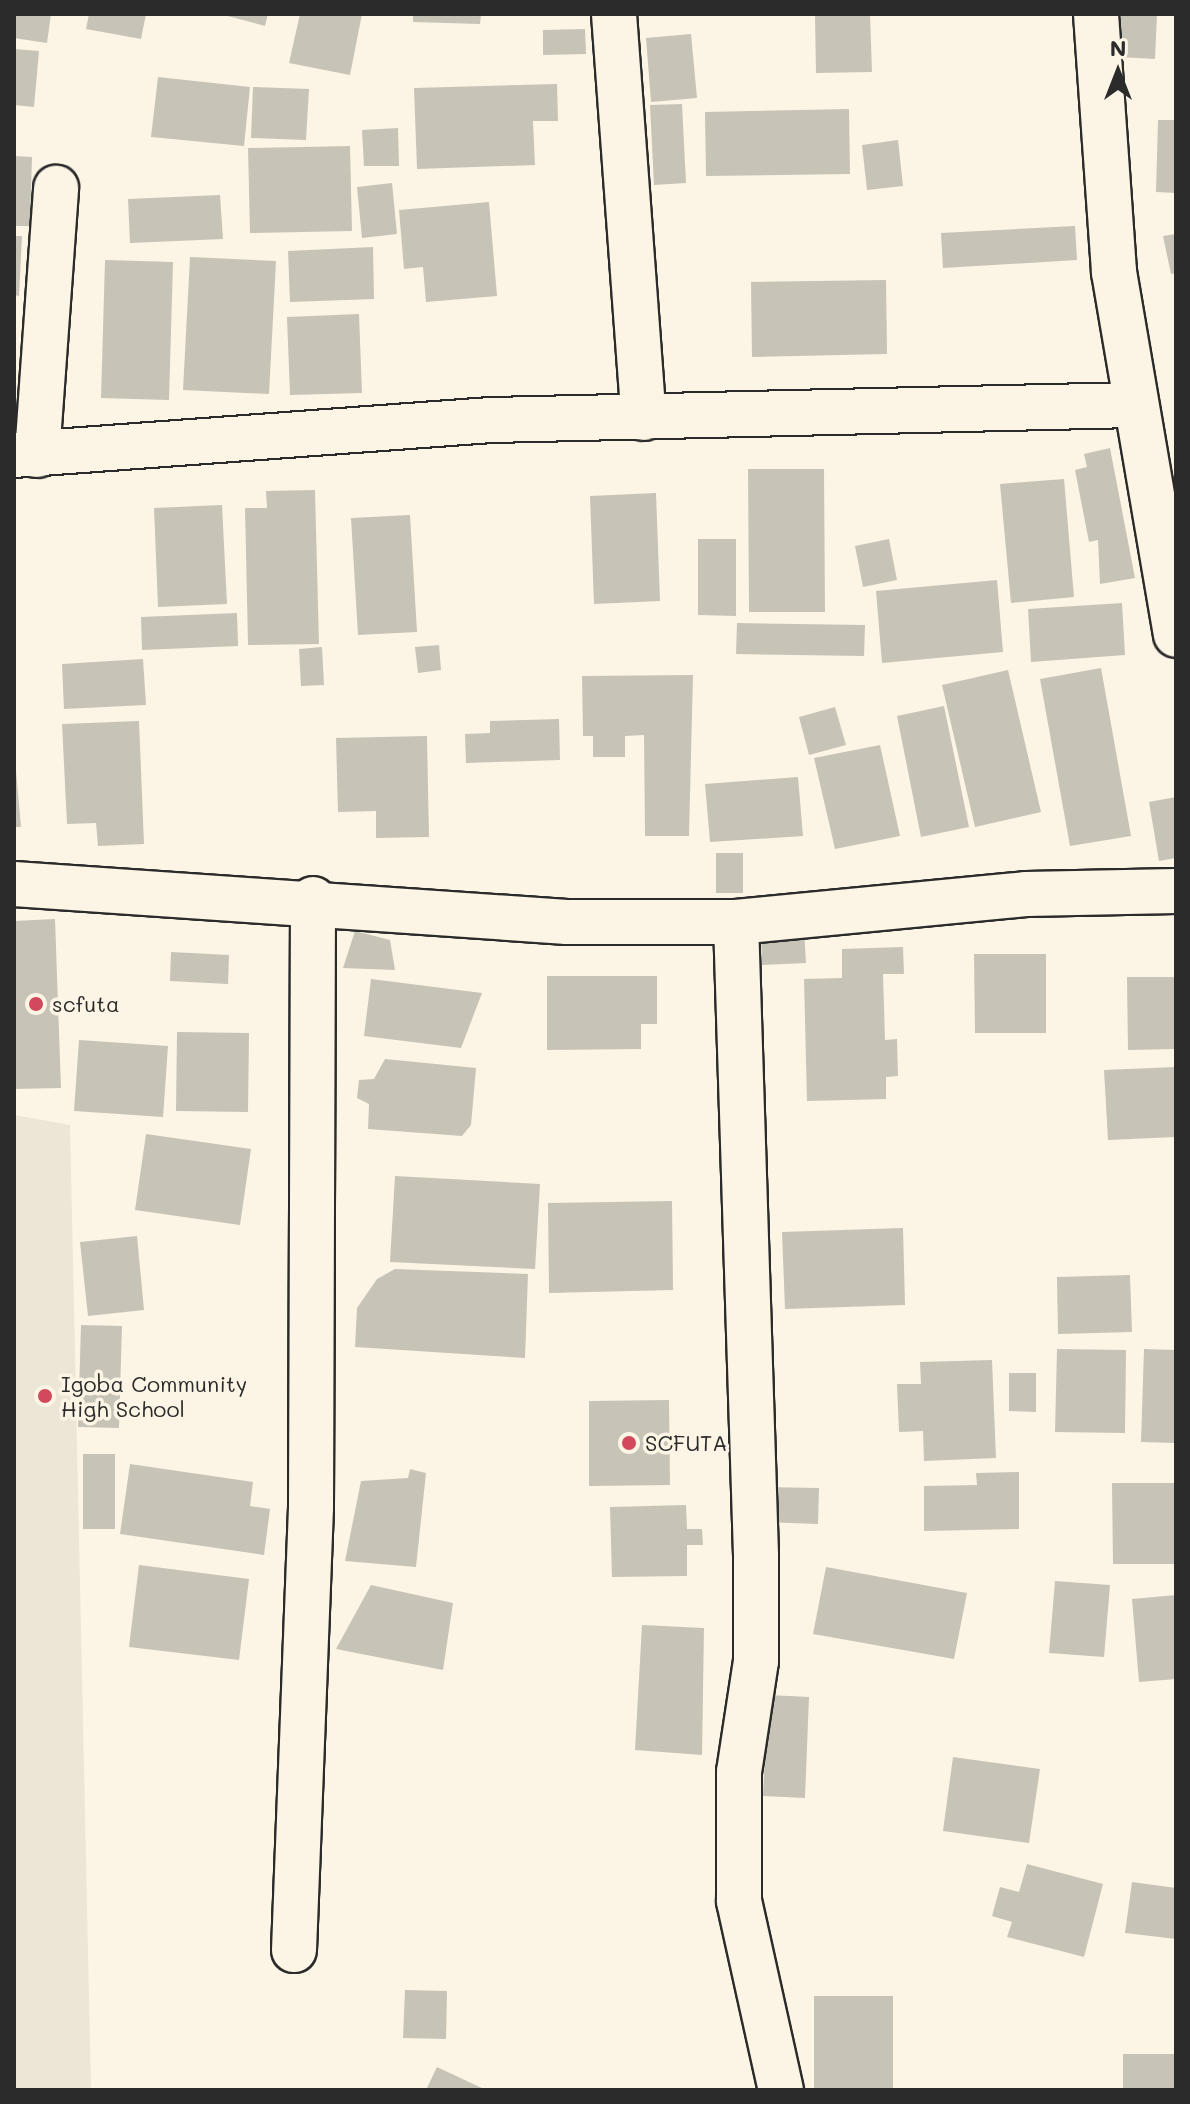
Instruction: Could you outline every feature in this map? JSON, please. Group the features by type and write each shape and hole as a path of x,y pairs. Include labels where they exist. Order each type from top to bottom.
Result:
{"street":[{"path":"614,14 644,418"},
{"path":"1096,14 1114,272 1176,635"},
{"path":"56,188 26,455 264,434 644,418 1135,405"},
{"path":"14,884 313,899 437,916 736,922 1026,894 1176,891"},
{"path":"294,1950 312,1463 313,899"},
{"path":"736,922 756,1541 756,1661 739,1772 739,1901 781,2090"}],"shaded area":[{"name":"Igoba Community High School","path":"14,1115 70,1125 91,2090 14,2090"}],"building":[{"path":"14,14 51,14 47,43 14,38"},
{"path":"89,14 146,14 141,39 86,29"},
{"path":"220,14 268,14 265,26"},
{"path":"300,14 362,14 350,75 289,63"},
{"path":"413,14 481,14 480,24 413,22"},
{"path":"815,14 870,14 872,72 816,73"},
{"path":"1121,14 1157,14 1155,59 1119,57"},
{"path":"585,29 586,54 543,55 543,30"},
{"path":"691,34 697,98 651,102 646,38"},
{"path":"14,49 39,51 34,107 14,105"},
{"path":"158,77 250,87 244,146 151,137"},
{"path":"557,84 558,121 533,121 535,165 417,169 414,88"},
{"path":"253,87 309,89 306,140 251,138"},
{"path":"682,104 686,183 654,185 650,105"},
{"path":"849,109 850,174 706,176 705,112"},
{"path":"1158,120 1176,120 1176,193 1156,192"},
{"path":"398,128 399,166 364,166 362,130"},
{"path":"898,140 903,186 867,190 862,145"},
{"path":"350,146 352,231 250,233 248,148"},
{"path":"14,156 32,157 30,226 14,226"},
{"path":"392,183 397,234 362,238 357,187"},
{"path":"220,195 223,239 130,243 128,199"},
{"path":"489,202 497,296 426,302 423,267 404,269 399,210"},
{"path":"1075,226 1077,260 943,268 941,233"},
{"path":"1176,234 1176,273 1171,274 1163,236"},
{"path":"14,236 22,236 19,296 14,295"},
{"path":"373,247 374,299 290,302 288,251"},
{"path":"190,257 276,261 269,394 183,390"},
{"path":"105,260 173,262 169,400 101,398"},
{"path":"886,280 887,354 752,357 751,282"},
{"path":"359,314 362,393 290,395 287,317"},
{"path":"1110,448 1135,578 1100,584 1098,540 1089,542 1075,470 1087,467 1084,454"},
{"path":"748,469 824,469 825,612 749,612"},
{"path":"1064,479 1074,597 1011,603 1000,484"},
{"path":"315,490 319,644 248,645 245,508 267,508 266,491"},
{"path":"656,493 660,601 594,604 590,496"},
{"path":"222,505 227,604 158,607 154,508"},
{"path":"410,515 417,632 358,635 351,518"},
{"path":"698,539 736,539 736,616 698,615"},
{"path":"889,539 897,580 863,587 855,546"},
{"path":"997,580 1003,652 882,663 876,591"},
{"path":"1122,603 1125,655 1031,662 1028,609"},
{"path":"237,613 238,646 142,650 141,617"},
{"path":"737,623 865,625 864,656 736,654"},
{"path":"439,645 441,670 418,673 415,647"},
{"path":"322,647 324,685 301,686 299,649"},
{"path":"143,659 146,705 64,709 62,664"},
{"path":"1101,668 1131,836 1070,846 1040,679"},
{"path":"1008,670 1041,812 975,827 942,685"},
{"path":"693,675 689,836 645,836 644,735 625,736 625,757 593,757 593,736 583,736 582,676"},
{"path":"944,706 969,827 921,837 897,716"},
{"path":"835,707 846,745 809,755 799,717"},
{"path":"559,719 560,760 466,763 465,734 490,733 490,721"},
{"path":"139,721 144,844 98,846 96,823 67,824 62,724"},
{"path":"427,736 429,837 376,838 376,811 338,812 336,738"},
{"path":"880,745 900,836 835,849 814,758"},
{"path":"14,748 21,827 14,827"},
{"path":"798,777 803,836 710,842 705,784"},
{"path":"1176,797 1176,858 1159,861 1149,802"},
{"path":"716,853 743,853 743,893 716,893"},
{"name":"scfuta","path":"55,919 61,1088 14,1089 14,921"},
{"path":"804,929 806,963 762,965 761,931"},
{"path":"355,931 390,940 395,970 343,968"},
{"path":"903,947 904,974 883,974 885,1040 897,1039 898,1076 886,1077 886,1099 807,1101 804,979 842,978 842,949"},
{"name":"scfuta","path":"171,952 229,955 228,984 170,981"},
{"path":"974,954 1046,954 1046,1033 975,1033"},
{"path":"547,976 657,976 657,1024 641,1024 641,1049 547,1050"},
{"path":"1127,977 1176,977 1176,1049 1128,1050"},
{"path":"371,979 482,993 461,1048 364,1036"},
{"path":"177,1032 249,1033 248,1112 176,1111"},
{"name":"SCFUTA","path":"79,1040 168,1046 163,1117 74,1111"},
{"path":"385,1059 476,1068 471,1125 462,1136 368,1129 369,1104 357,1098 359,1080 374,1079"},
{"path":"1176,1067 1176,1137 1108,1140 1104,1070"},
{"path":"146,1134 251,1149 240,1225 135,1210"},
{"path":"395,1176 540,1184 535,1269 390,1262"},
{"path":"672,1201 673,1290 549,1293 548,1203"},
{"path":"903,1228 905,1305 785,1309 782,1232"},
{"path":"137,1236 144,1310 88,1316 80,1242"},
{"path":"395,1269 528,1274 525,1358 355,1347 357,1308 377,1279"},
{"path":"1130,1275 1132,1332 1058,1334 1057,1277"},
{"path":"81,1325 122,1326 119,1428 78,1427"},
{"path":"1057,1349 1126,1350 1125,1433 1055,1432"},
{"path":"1144,1349 1176,1350 1176,1443 1141,1442"},
{"path":"992,1360 996,1458 924,1461 923,1431 899,1432 897,1384 921,1384 920,1362"},
{"path":"1009,1373 1036,1373 1036,1412 1009,1411"},
{"name":"SCFUTA","path":"669,1400 670,1485 589,1486 589,1401"},
{"path":"83,1454 115,1454 115,1529 83,1529"},
{"path":"130,1464 253,1482 250,1506 270,1509 264,1555 120,1534"},
{"path":"410,1469 426,1473 416,1567 345,1561 361,1481 408,1478"},
{"path":"1019,1472 1019,1529 924,1531 924,1486 977,1485 976,1473"},
{"path":"1112,1483 1176,1483 1176,1564 1113,1564"},
{"path":"763,1487 819,1488 818,1524 762,1522"},
{"path":"686,1505 687,1529 702,1529 703,1545 687,1545 687,1576 612,1577 610,1507"},
{"path":"139,1565 249,1579 239,1660 129,1647"},
{"path":"826,1567 967,1593 954,1659 813,1634"},
{"path":"1055,1581 1110,1585 1104,1657 1049,1653"},
{"path":"371,1585 453,1603 443,1670 336,1649"},
{"path":"1176,1595 1176,1679 1139,1682 1132,1599"},
{"path":"642,1625 704,1628 702,1755 635,1750"},
{"path":"768,1695 809,1697 805,1798 763,1796"},
{"path":"953,1757 1040,1769 1029,1843 943,1831"},
{"path":"1027,1864 1103,1884 1084,1957 1007,1937 1012,1922 992,1916 1000,1887 1019,1892"},
{"path":"1132,1882 1176,1888 1176,1939 1125,1933"},
{"path":"405,1990 447,1991 446,2039 403,2038"},
{"path":"814,1996 893,1996 893,2090 814,2090"},
{"path":"1123,2054 1176,2054 1176,2090 1123,2090"},
{"path":"437,2067 486,2090 426,2090"}],"place":[{"name":"scfuta","path":"36,1004"},
{"name":"Igoba Community High School","path":"45,1396"},
{"name":"SCFUTA","path":"629,1443"}]}
